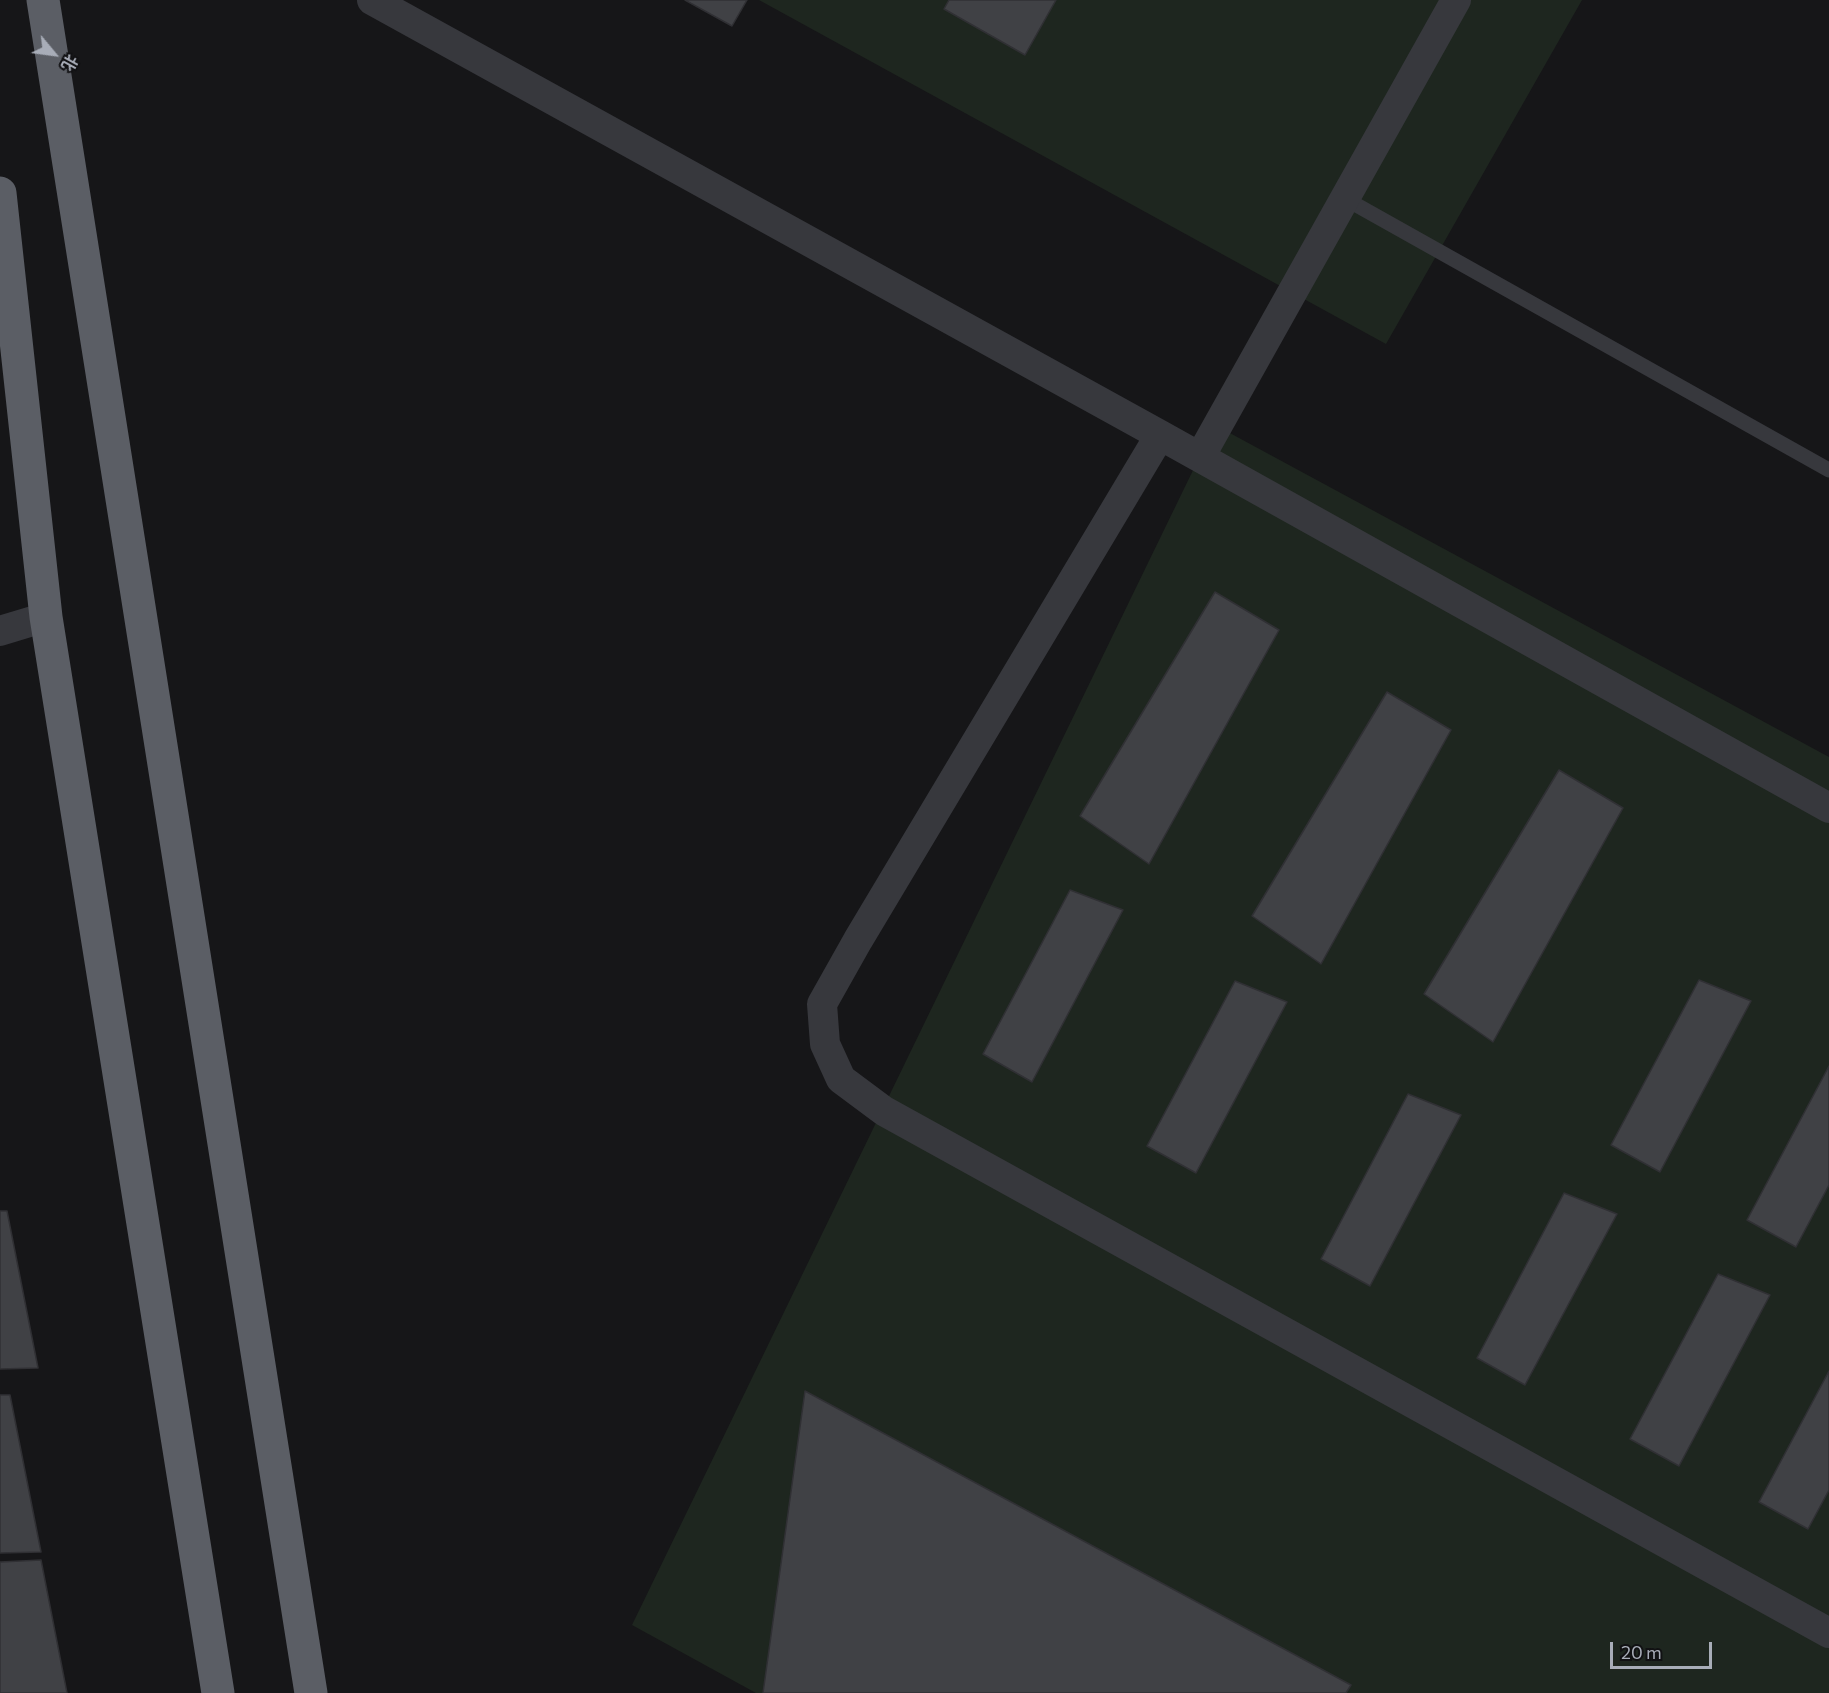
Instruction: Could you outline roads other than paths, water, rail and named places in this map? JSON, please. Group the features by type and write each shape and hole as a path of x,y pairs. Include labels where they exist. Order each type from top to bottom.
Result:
{"highway":[{"path":"43,0 311,1693"},
{"path":"0,193 46,617 218,1693"}],"street":[{"path":"372,0 1200,457 1829,808"},
{"path":"1200,457 1456,0"},
{"path":"1160,435 822,1004 825,1044 841,1079 884,1111 1829,1634"},
{"path":"0,632 46,617"}],"lane":[{"path":"1344,198 1829,470"}]}
